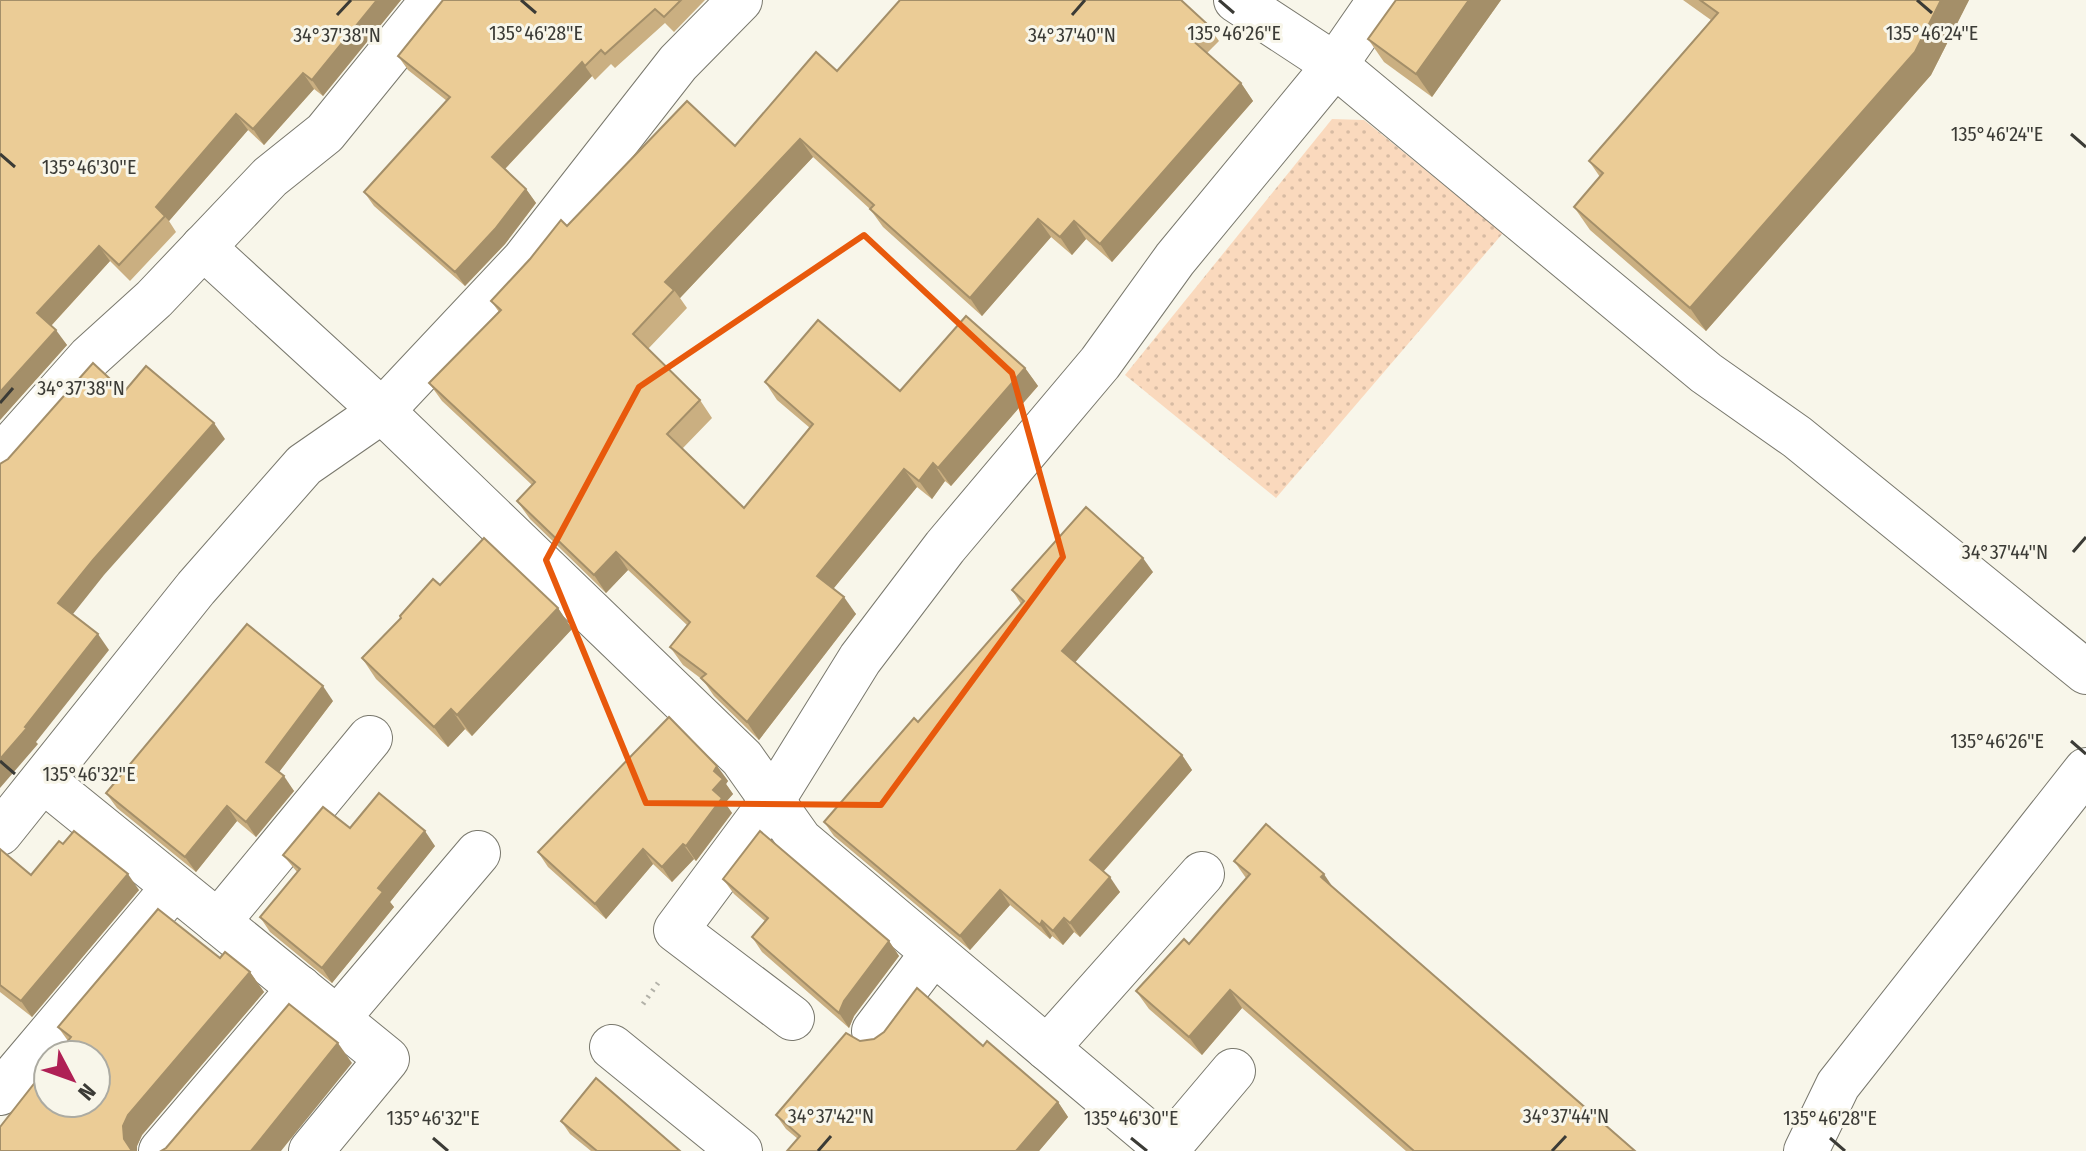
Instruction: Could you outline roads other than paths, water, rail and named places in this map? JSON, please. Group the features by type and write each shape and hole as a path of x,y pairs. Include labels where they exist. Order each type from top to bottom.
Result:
{"street":[{"path":"1,455 90,357 154,299 270,177 325,133 433,0"},
{"path":"0,833 196,588 304,465 382,411 524,260 678,63 740,0"},
{"path":"1236,0 1335,65 1706,373 1797,437 2086,672"},
{"path":"792,1018 676,930 772,801 860,659 936,559 1100,363 1175,259 1335,65 1380,0"},
{"path":"203,247 382,411 742,758 800,840 1167,1149 1233,1071"},
{"path":"218,922 370,738"},
{"path":"1806,1151 1838,1085 2086,770"},
{"path":"44,781 387,1059 311,1151"},
{"path":"337,1019 478,853"},
{"path":"1047,1048 1202,874"},
{"path":"0,1093 174,887"},
{"path":"874,1031 933,953"},
{"path":"161,1151 300,988"},
{"path":"612,1047 740,1151"}]}
